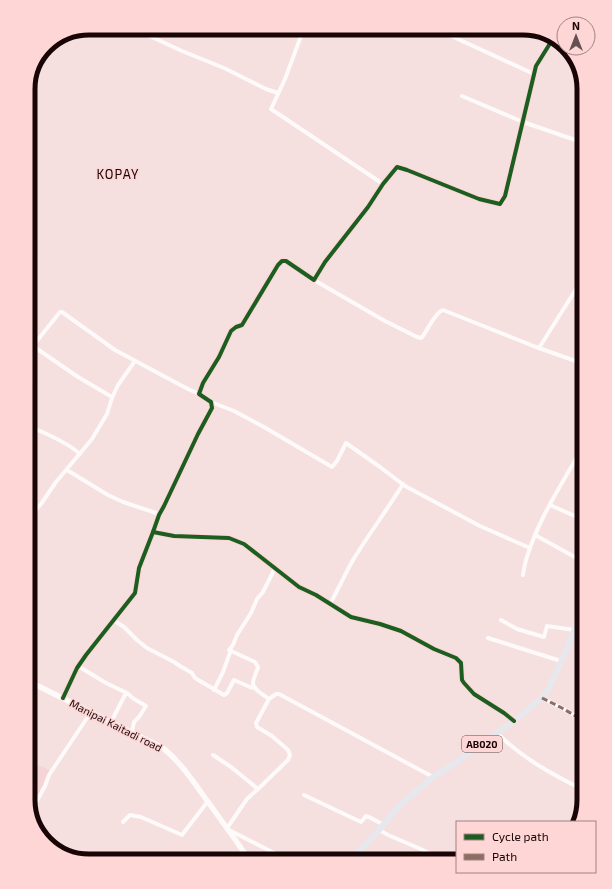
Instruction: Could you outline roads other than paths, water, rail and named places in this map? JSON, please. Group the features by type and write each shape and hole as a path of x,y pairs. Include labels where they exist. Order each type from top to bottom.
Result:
{"main road":[{"name":"AB020","path":"357,854 398,808 433,777 514,721 542,698 549,688 562,661 577,622"},
{"name":"Manipai Kaitadi road","path":"35,684 163,748 173,756 208,801 245,854"}],"street":[{"path":"149,35 182,51 224,68 266,89 278,93"},
{"path":"301,35 285,79 271,109 383,184"},
{"path":"449,35 534,74"},
{"path":"314,280 325,262 397,167 479,199 500,204 505,196 536,66 550,43"},
{"path":"462,96 523,122 577,141"},
{"path":"199,394 203,383 219,357 231,331 242,325 278,265 282,261 286,261 314,280 385,321 417,337 421,338 423,336 436,316 443,310 577,362"},
{"path":"539,348 577,288"},
{"path":"35,343 60,312 62,312 115,350 199,394 211,402 234,411 332,467 346,443 403,484 480,526 530,548"},
{"path":"35,347 78,377 112,397"},
{"path":"35,511 56,482 92,439 107,414 112,397 118,386 135,361"},
{"path":"63,698 78,666 135,593 139,568 154,532 159,514 212,408 211,402"},
{"path":"35,429 53,437 80,454"},
{"path":"523,575 526,557 535,535 577,457"},
{"path":"67,470 108,495 123,502 159,514"},
{"path":"330,604 353,560 403,484"},
{"path":"550,505 577,517"},
{"path":"154,532 174,536 229,538 244,544 299,587 316,595 351,617 401,631 434,649 456,658 461,663 462,680 474,694 514,721"},
{"path":"535,535 577,558"},
{"path":"214,690 223,672 231,650 229,650 275,568"},
{"path":"113,620 124,627 147,648 188,670 195,678 214,690 224,695 227,693 234,680 255,688 269,699"},
{"path":"501,620 517,629 544,637 547,626 574,630"},
{"path":"488,638 562,661"},
{"path":"231,650 255,662 258,667 253,682 255,688"},
{"path":"78,666 146,706 134,722 132,732"},
{"path":"111,722 126,693"},
{"path":"276,854 228,829 247,798 288,760 290,755 288,750 272,736 257,727 256,723 269,699 276,694 279,694 433,777"},
{"path":"542,698 577,717"},
{"path":"35,805 49,775 91,712"},
{"path":"497,733 509,745 542,768 577,787"},
{"path":"213,755 231,767 258,789"},
{"path":"304,795 361,822 366,816 384,825"},
{"path":"123,822 130,815 141,817 182,835 208,801"},
{"path":"379,830 431,854"}],"district":[{"name":"KOPAY","path":"118,174"}]}
